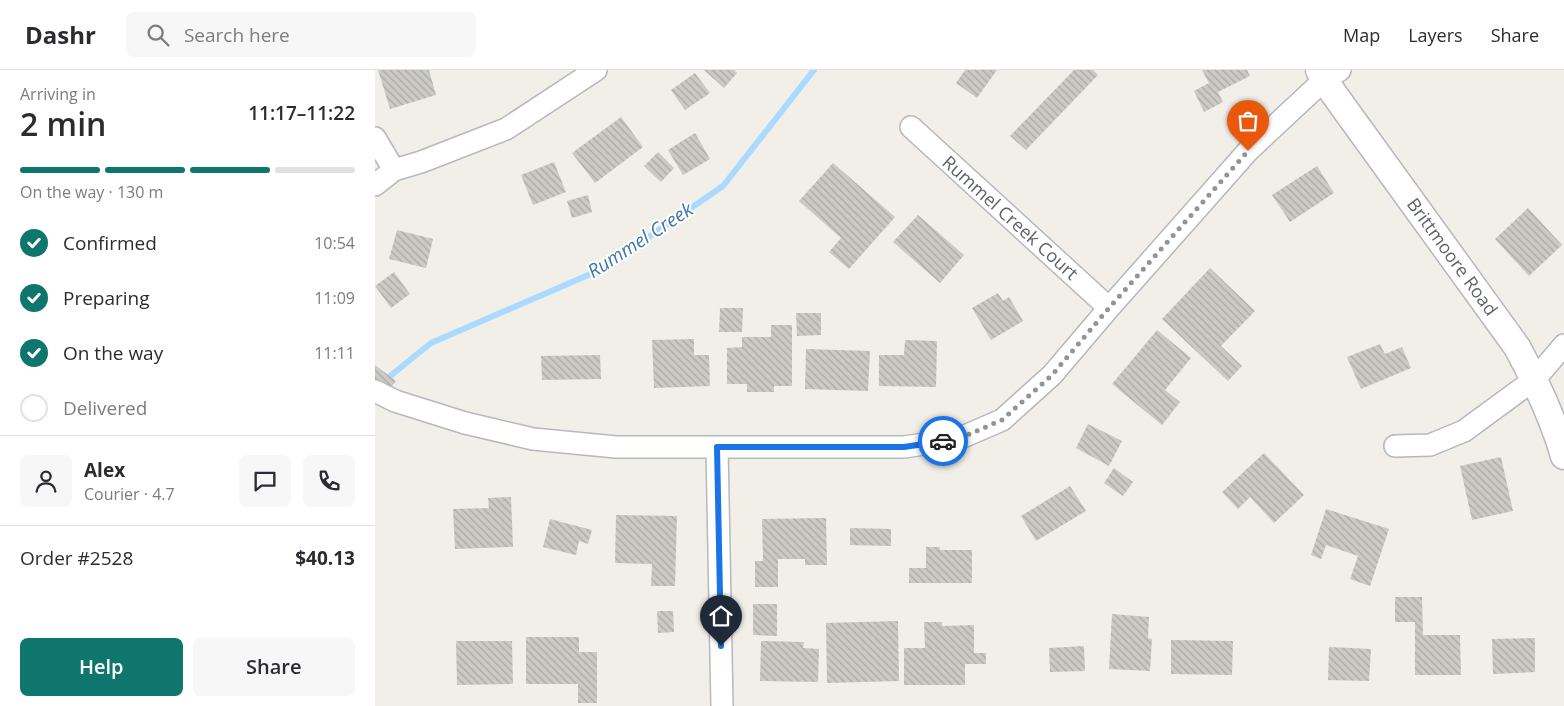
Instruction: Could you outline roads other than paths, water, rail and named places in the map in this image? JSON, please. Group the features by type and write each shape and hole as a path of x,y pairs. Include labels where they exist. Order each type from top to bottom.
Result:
{"street":[{"path":"375,185 394,170 421,162 506,130 596,70"},
{"path":"375,390 395,401 465,423 533,440 615,447 904,447 958,439 1002,420 1052,375 1248,151 1327,73"},
{"name":"Brittmoore Road","path":"1327,73 1517,348 1535,379 1557,431 1564,456"},
{"name":"Rummel Creek Court","path":"911,127 1109,308"},
{"path":"375,138 394,170"},
{"path":"1395,446 1430,445 1464,431 1535,379 1564,345"},
{"path":"717,447 722,706"}],"waterway":[{"name":"Rummel Creek","path":"384,381 431,343 602,269 723,186 814,70"}]}
